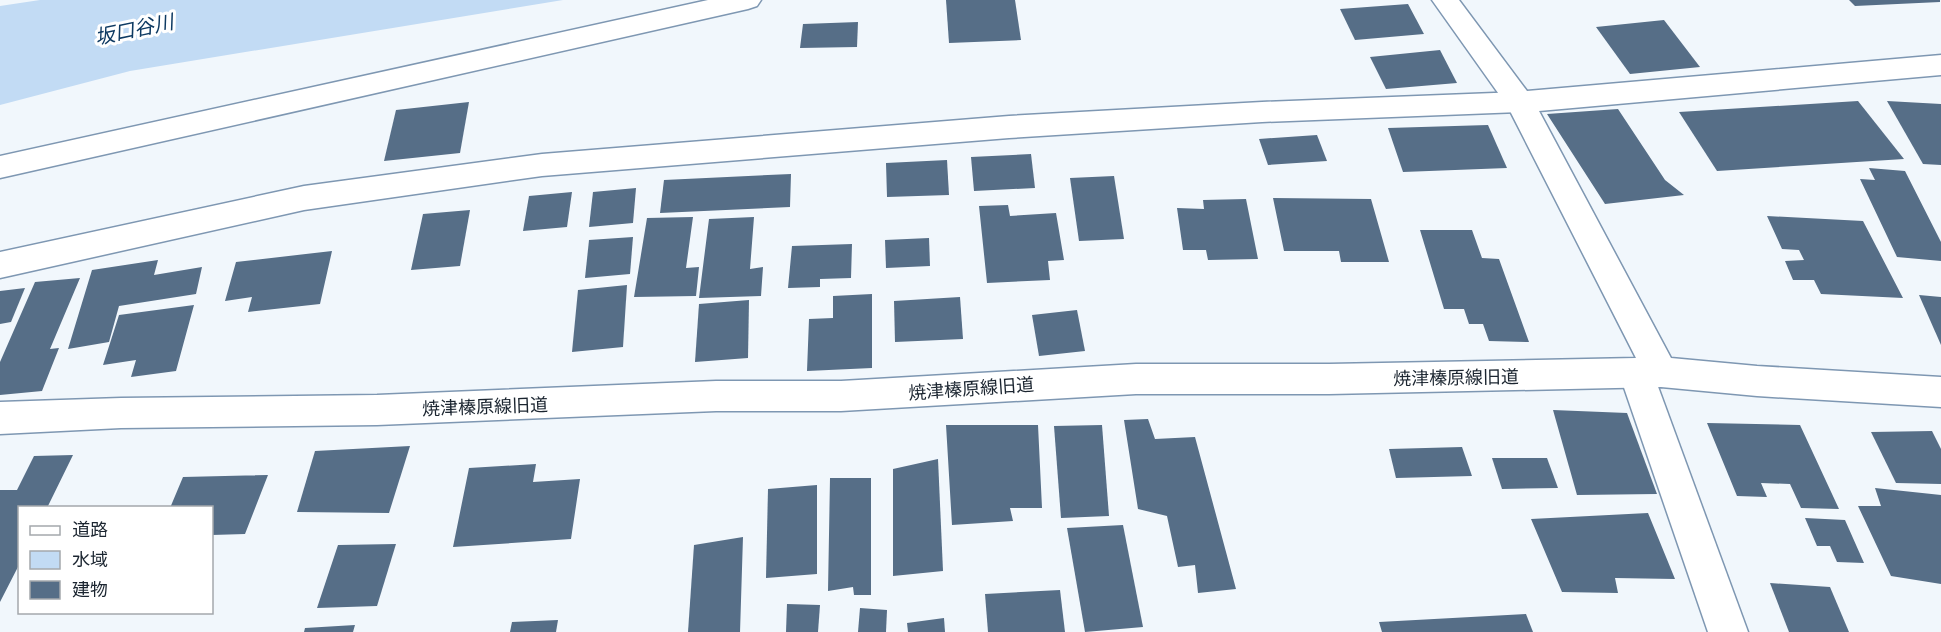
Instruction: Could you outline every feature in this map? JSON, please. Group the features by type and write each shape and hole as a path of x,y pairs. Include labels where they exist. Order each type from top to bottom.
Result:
{"street":[{"path":"0,167 748,0"},
{"path":"1445,0 1520,102 1648,373 1728,632"},
{"path":"0,265 304,198 542,165 1020,126 1262,112 1520,102 1941,65"},
{"name":"焼津榛原線旧道","path":"0,418 121,413 377,410 716,396 841,396 1136,379 1329,380 1648,373 1941,392"}],"water":[{"name":"坂口谷川","path":"40,0 563,0 130,71 0,105 0,6"}],"building":[{"path":"946,0 1015,0 1021,40 949,43"},
{"path":"1849,0 1940,0 1940,2 1855,6"},
{"path":"1408,4 1424,34 1355,40 1340,9"},
{"path":"1664,20 1700,67 1630,74 1596,27"},
{"path":"858,22 857,47 800,48 803,24"},
{"path":"1440,50 1457,83 1386,89 1370,57"},
{"path":"1858,101 1904,159 1717,171 1679,112"},
{"path":"1887,101 1941,104 1941,165 1923,164"},
{"path":"469,102 460,153 384,161 396,110"},
{"path":"1618,109 1665,180 1684,195 1605,204 1547,114"},
{"path":"1488,125 1507,168 1403,172 1388,128"},
{"path":"1317,135 1327,161 1268,165 1259,139"},
{"path":"1031,154 1035,188 974,191 971,157"},
{"path":"947,160 949,195 887,197 886,163"},
{"path":"1869,168 1905,171 1941,242 1941,261 1897,257 1860,179 1875,180"},
{"path":"791,174 790,207 660,213 664,180"},
{"path":"1114,176 1124,239 1079,241 1070,178"},
{"path":"636,188 633,223 589,227 593,192"},
{"path":"572,192 567,227 523,231 529,196"},
{"path":"1273,198 1371,199 1389,262 1341,262 1339,251 1284,251"},
{"path":"1246,199 1258,259 1208,260 1206,250 1183,250 1177,208 1204,209 1203,200"},
{"path":"1008,205 1010,216 1056,213 1064,260 1048,261 1050,280 987,283 979,206"},
{"path":"470,210 460,266 411,270 423,214"},
{"path":"1767,216 1863,221 1903,298 1821,294 1814,280 1793,280 1785,261 1804,260 1799,250 1782,249"},
{"path":"693,217 686,268 699,267 696,296 634,297 647,218"},
{"path":"754,217 750,269 763,267 761,296 699,298 709,219"},
{"path":"1420,230 1472,230 1482,258 1499,259 1529,342 1489,341 1483,324 1469,324 1464,309 1444,309"},
{"path":"633,237 630,274 585,278 589,240"},
{"path":"929,238 930,266 886,268 885,240"},
{"path":"852,244 851,278 820,279 820,287 788,288 792,246"},
{"path":"332,251 320,304 248,312 252,297 225,301 236,262"},
{"path":"158,260 154,275 202,267 196,294 119,306 109,342 68,349 92,270"},
{"path":"80,278 50,349 59,348 42,391 0,395 0,362 35,282"},
{"path":"627,285 623,347 572,352 578,290"},
{"path":"25,288 11,322 0,324 0,291"},
{"path":"872,294 872,368 807,371 809,319 833,318 833,296"},
{"path":"1919,295 1941,297 1941,345"},
{"path":"960,297 963,339 895,342 894,301"},
{"path":"749,300 748,358 695,362 699,304"},
{"path":"194,305 176,371 131,377 136,360 103,365 119,315"},
{"path":"1077,310 1085,351 1039,356 1032,315"},
{"path":"1553,410 1627,413 1657,494 1577,495"},
{"path":"1148,419 1155,439 1195,437 1236,589 1198,593 1195,565 1178,567 1167,516 1138,509 1124,420"},
{"path":"1707,423 1800,425 1839,509 1801,508 1790,484 1761,483 1767,497 1737,496"},
{"path":"946,425 1038,425 1042,508 1010,508 1013,521 952,525"},
{"path":"1102,425 1109,516 1061,518 1054,426"},
{"path":"1932,431 1941,449 1941,484 1896,483 1871,432"},
{"path":"410,446 389,513 297,512 315,451"},
{"path":"1462,447 1472,476 1396,478 1389,449"},
{"path":"73,455 48,506 18,506 18,567 0,602 0,490 17,490 34,456"},
{"path":"1492,458 1547,458 1558,488 1502,489"},
{"path":"938,459 943,571 893,576 893,469"},
{"path":"536,464 533,482 580,479 571,539 453,547 469,468"},
{"path":"268,475 245,534 213,535 213,506 171,506 183,477"},
{"path":"830,478 871,478 871,595 854,595 853,587 828,591"},
{"path":"817,485 817,574 766,578 768,489"},
{"path":"1875,488 1941,495 1941,584 1891,576 1858,506 1881,506"},
{"path":"1648,513 1675,579 1615,578 1618,593 1562,592 1531,519"},
{"path":"1805,518 1845,520 1864,563 1837,562 1830,546 1817,546"},
{"path":"1123,525 1143,627 1085,632 1067,528"},
{"path":"743,537 740,632 688,632 694,545"},
{"path":"396,544 377,606 317,608 338,545"},
{"path":"1770,583 1830,587 1849,632 1789,632"},
{"path":"1060,590 1065,632 988,632 985,594"},
{"path":"787,604 820,605 818,632 786,632"},
{"path":"860,608 887,610 886,632 858,632"},
{"path":"1526,614 1533,632 1382,632 1379,622"},
{"path":"944,618 945,632 908,632 907,623"},
{"path":"558,620 556,632 510,632 512,622"},
{"path":"355,625 353,632 304,632 305,628"}]}
